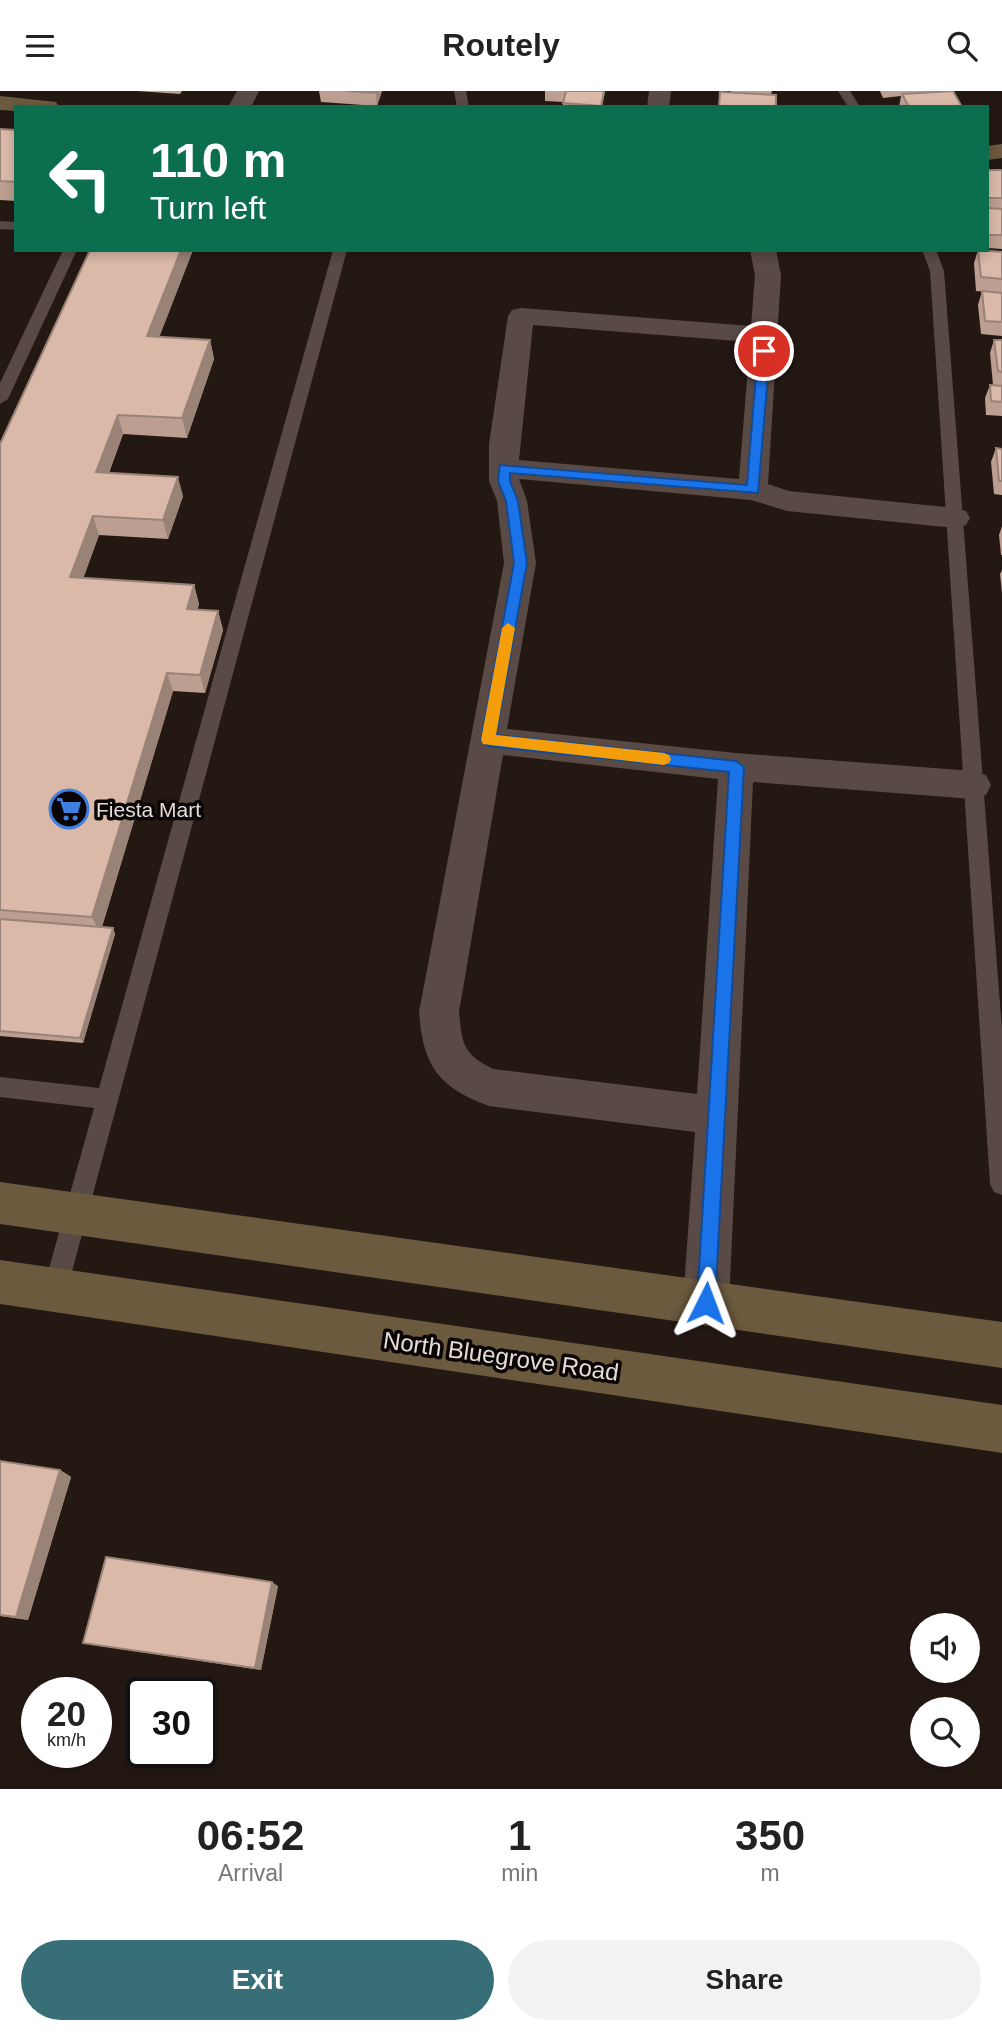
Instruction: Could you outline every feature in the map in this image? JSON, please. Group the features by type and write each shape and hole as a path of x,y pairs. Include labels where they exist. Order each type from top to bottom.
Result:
{"main road":[{"path":"0,103 24,105"},
{"path":"0,1203 1002,1345"},
{"name":"North Bluegrove Road","path":"0,1282 1002,1429"}],"street":[{"path":"753,490 768,275 763,252"},
{"path":"717,1116 489,1087 466,1076 446,1059 439,1011 520,563 512,501 504,481 504,444 521,316 765,335"},
{"path":"504,468 753,490 787,501 954,518"},
{"path":"488,740 736,767 973,785"},
{"path":"706,1303 736,767"}],"lane":[{"path":"0,399 69,252"},
{"path":"55,1290 339,252"},
{"path":"930,252 937,271 1002,1184"},
{"path":"0,1087 109,1099"}],"building":[{"path":"345,91 376,91 376,93"},
{"path":"566,91 604,91 601,105 563,103"},
{"path":"953,91 961,105 908,105 902,94"},
{"path":"720,92 776,95 776,105 719,105"},
{"path":"0,129 14,130 14,182 0,181"},
{"path":"989,170 1002,170 1002,198 989,198"},
{"path":"989,208 1002,209 1002,235 989,235"},
{"path":"89,252 180,252 147,336 210,340 182,418 118,415 96,472 178,477 163,520 93,516 70,577 194,585 187,609 218,611 200,675 167,673 92,917 0,910 0,444"},
{"path":"978,252 1002,252 1002,279 981,277"},
{"path":"982,291 1002,293 1002,322 985,321"},
{"path":"994,340 1002,340 1002,372 998,371"},
{"path":"990,385 1002,386 1002,402 991,401"},
{"path":"996,448 1002,449 1002,481 999,481"},
{"path":"0,919 113,928 80,1038 0,1031"},
{"path":"0,1461 60,1470 16,1617 0,1615"},
{"path":"106,1557 272,1582 255,1668 83,1643"}],"slow traffic":[{"path":"508,628 488,740 664,759"}],"place":[{"name":"Fiesta Mart","path":"69,809"}],"route":[{"path":"706,1303 736,767 488,740 520,563 512,501 504,481 504,468 753,490 764,351"}]}
